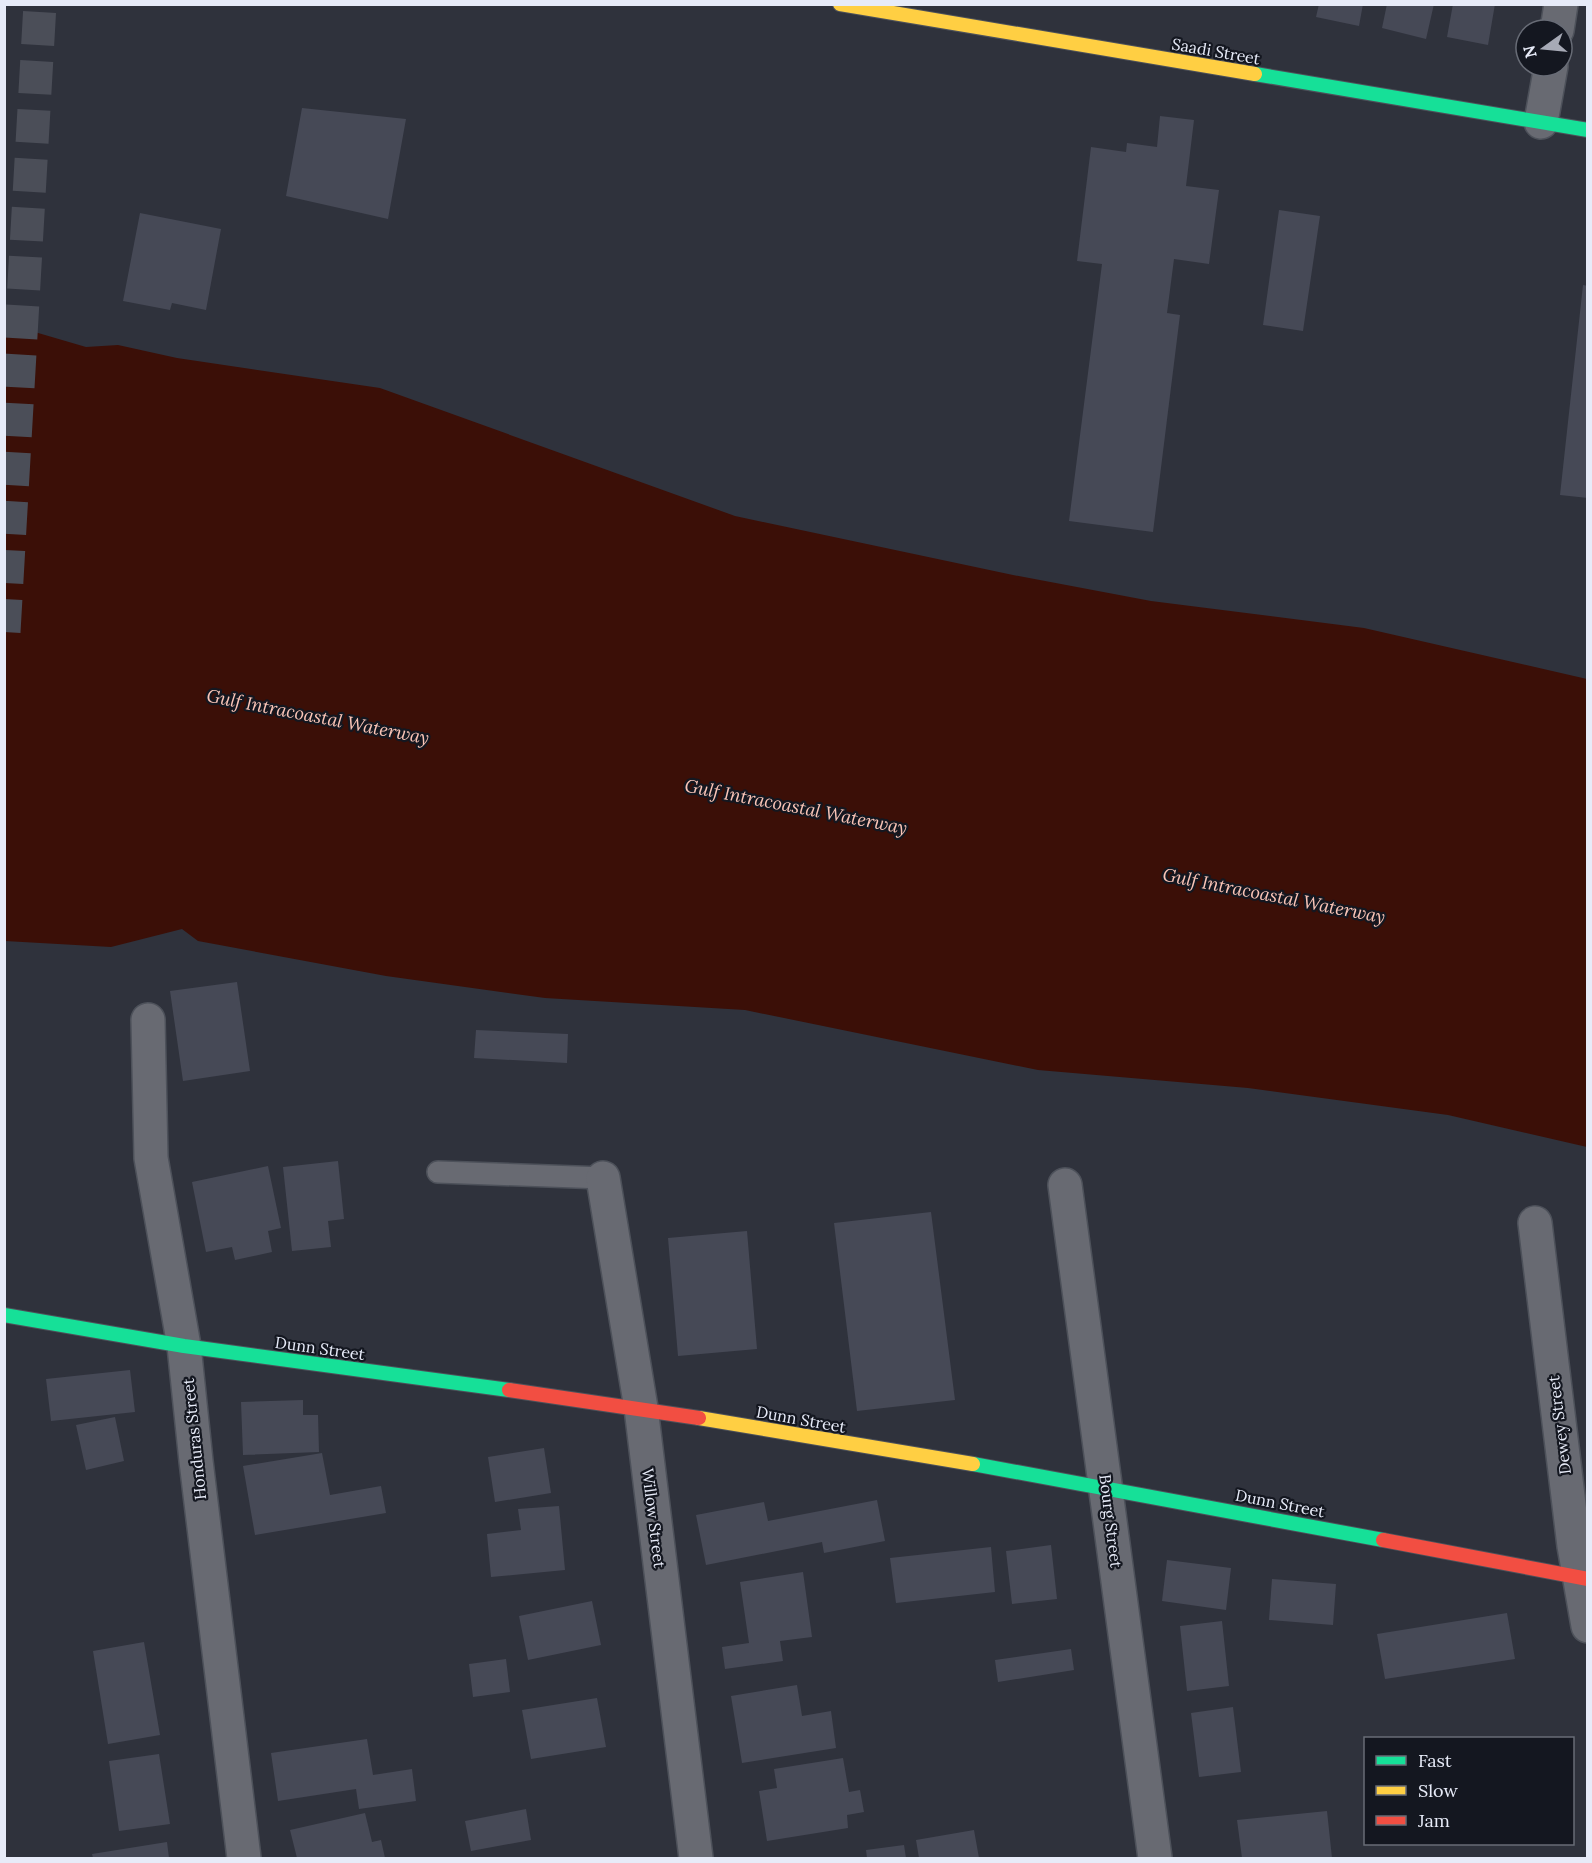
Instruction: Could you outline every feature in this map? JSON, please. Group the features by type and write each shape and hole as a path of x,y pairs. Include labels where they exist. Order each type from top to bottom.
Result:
{"street":[{"name":"Saadi Street","path":"840,4 1587,130"},
{"path":"1541,122 1549,78"},
{"name":"Honduras Street","path":"148,1020 151,1158 184,1346 244,1858"},
{"name":"Willow Street","path":"603,1178 641,1408 696,1858"},
{"name":"Bourg Street","path":"1065,1185 1155,1858"},
{"name":"Dewey Street","path":"1535,1223 1574,1546 1584,1579 1587,1626"},
{"name":"Dunn Street","path":"4,1316 184,1346 641,1408 1107,1487 1584,1579"}],"lane":[{"path":"438,1172 603,1178"}],"water":[{"name":"Gulf Intracoastal Waterway","path":"4,323 86,347 118,345 177,358 380,388 735,516 1013,575 1151,601 1364,628 1587,679 1587,1147 1448,1115 1248,1088 1038,1070 745,1010 545,998 386,976 198,941 182,929 111,947 5,941"}],"building":[{"path":"1319,4 1363,4 1359,26 1316,17"},
{"path":"1387,4 1434,4 1426,39 1382,28"},
{"path":"1453,4 1495,4 1488,45 1447,37"},
{"path":"302,108 406,119 388,219 286,196"},
{"path":"1160,116 1194,120 1186,186 1219,190 1209,264 1174,259 1167,313 1180,315 1153,532 1069,521 1102,264 1077,261 1091,147 1126,152 1127,143 1157,147"},
{"path":"1279,210 1320,216 1303,331 1263,325"},
{"path":"140,213 221,229 206,310 172,303 170,310 123,301"},
{"path":"1583,285 1588,286 1588,498 1560,495"},
{"path":"237,982 250,1071 183,1081 170,991"},
{"path":"476,1030 568,1034 567,1063 474,1058"},
{"path":"338,1161 344,1219 328,1221 331,1247 292,1251 283,1167"},
{"path":"268,1166 281,1228 268,1231 272,1252 235,1260 232,1247 206,1252 192,1182"},
{"path":"931,1212 955,1400 857,1411 834,1223"},
{"path":"747,1231 757,1349 678,1356 668,1238"},
{"path":"130,1370 135,1412 51,1421 46,1379"},
{"path":"303,1400 303,1415 318,1415 319,1452 243,1455 241,1402"},
{"path":"115,1417 124,1461 86,1470 76,1425"},
{"path":"544,1448 551,1493 495,1502 488,1457"},
{"path":"322,1453 330,1495 381,1486 386,1513 255,1535 243,1466"},
{"path":"877,1500 885,1541 824,1553 822,1542 706,1565 696,1515 764,1502 768,1521"},
{"path":"559,1506 565,1570 491,1577 487,1534 521,1530 518,1509"},
{"path":"1051,1545 1057,1599 1012,1604 1006,1551"},
{"path":"991,1547 995,1592 896,1603 890,1558"},
{"path":"1167,1560 1231,1568 1226,1610 1162,1601"},
{"path":"803,1572 812,1637 780,1641 783,1661 725,1669 722,1647 749,1643 740,1582"},
{"path":"1272,1579 1336,1584 1333,1625 1269,1620"},
{"path":"592,1601 601,1645 528,1660 519,1616"},
{"path":"1507,1613 1515,1659 1385,1679 1377,1634"},
{"path":"1222,1621 1229,1686 1187,1691 1180,1626"},
{"path":"144,1642 160,1735 108,1744 93,1651"},
{"path":"1071,1649 1074,1670 998,1682 995,1660"},
{"path":"506,1659 510,1692 473,1697 469,1664"},
{"path":"797,1685 802,1716 831,1711 836,1748 742,1763 731,1696"},
{"path":"597,1698 606,1747 531,1759 522,1710"},
{"path":"1233,1707 1241,1772 1199,1777 1191,1713"},
{"path":"367,1739 373,1775 412,1769 416,1801 359,1809 356,1789 278,1801 271,1753"},
{"path":"159,1754 170,1824 119,1831 109,1761"},
{"path":"843,1758 849,1792 860,1790 864,1812 847,1815 848,1828 767,1841 759,1791 777,1788 774,1769"},
{"path":"526,1809 531,1840 471,1851 465,1821"},
{"path":"1327,1811 1332,1858 1242,1858 1237,1820"},
{"path":"365,1813 372,1842 381,1840 385,1858 297,1858 290,1830"},
{"path":"974,1830 979,1858 919,1858 916,1840"},
{"path":"167,1842 169,1858 93,1858 92,1854"},
{"path":"904,1845 906,1858 867,1858 866,1850"}],"tunnel":[{"path":"4,632 40,4"}],"traffic: fast":[{"path":"1255,74 1588,130"},
{"path":"4,1315 184,1346 509,1390"},
{"path":"973,1464 1383,1540"}],"traffic: slow":[{"path":"840,4 1255,74"},
{"path":"699,1418 973,1464"}],"traffic: jam":[{"path":"509,1390 699,1418"},
{"path":"1383,1540 1588,1579"}]}
